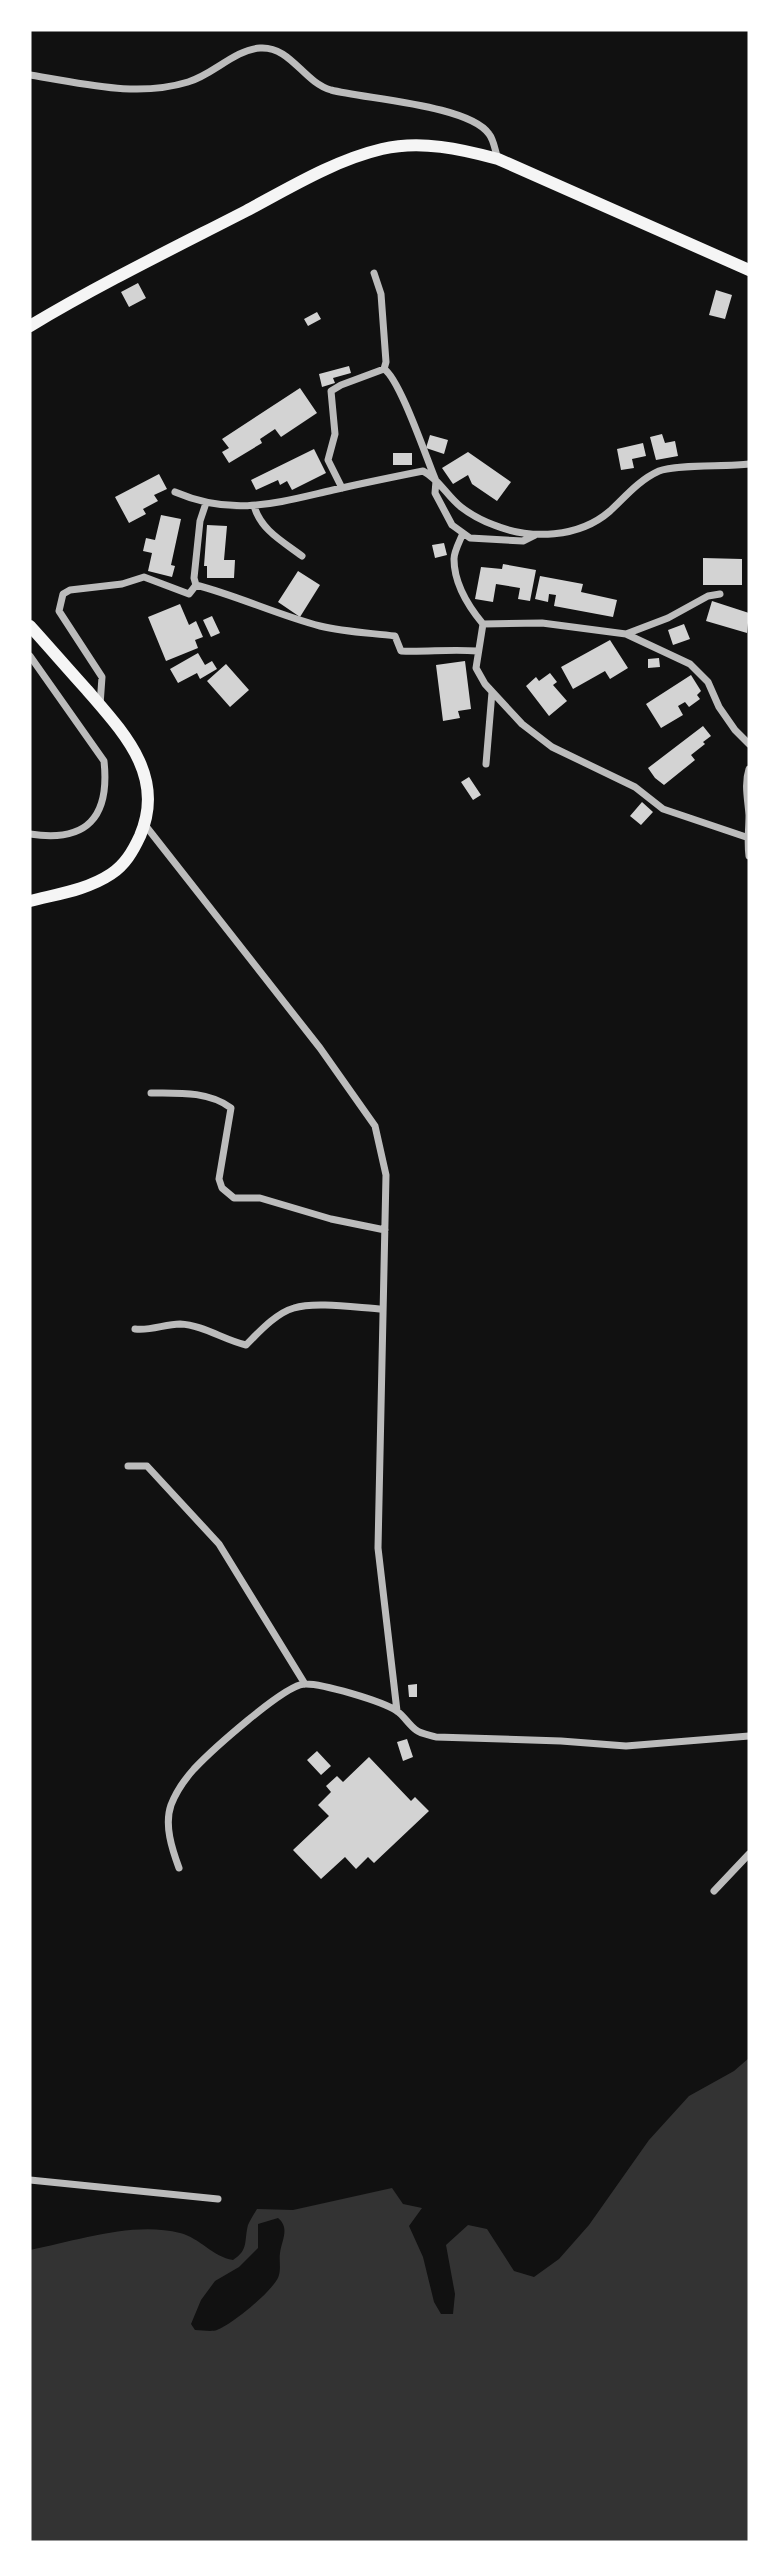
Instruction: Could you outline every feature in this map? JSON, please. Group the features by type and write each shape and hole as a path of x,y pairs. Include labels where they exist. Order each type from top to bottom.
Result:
{"main road":[{"path":"30,326 76,299 321,172 366,154 405,146 459,148 498,159 749,270"},
{"path":"30,626 125,734 147,782 148,804 145,825 134,850 113,873 75,890 30,901"}],"street":[{"path":"30,75 128,90 146,89 190,82 242,53 260,48 279,51 292,60 302,72 328,89 440,109 475,123 490,135 498,159"},
{"path":"374,273 381,294 386,362 384,369"},
{"path":"384,369 399,392 436,481 435,493 452,525 470,538 523,541 538,534"},
{"path":"342,488 328,460 335,435 331,391 384,369"},
{"path":"175,492 206,503 254,506 284,502 423,471 462,508 494,526 527,534 562,533 582,528 610,510 644,479 662,470 749,464"},
{"path":"196,585 194,578 200,521 206,503"},
{"path":"254,506 257,517 267,530 302,556"},
{"path":"463,533 454,557 456,575 466,604 483,624"},
{"path":"100,705 102,677 59,611 63,594 69,590 122,584 144,577 189,594 196,585"},
{"path":"196,585 323,627 396,636 401,651 430,653 445,648 477,651"},
{"path":"626,634 668,618 708,596 720,594"},
{"path":"483,624 542,623 626,634 690,664 708,682 719,708 749,744"},
{"path":"483,624 475,668 485,684 522,724 552,747 635,787 663,809 748,838"},
{"path":"30,656 104,761 106,781 103,802 93,822 76,832 44,836 30,834"},
{"path":"486,764 492,691"},
{"path":"749,769 746,778 749,856"},
{"path":"145,825 320,1048 375,1126 386,1175 378,1548 397,1711"},
{"path":"151,1093 205,1096 222,1101 231,1108 219,1179 222,1188 234,1198 260,1198 331,1219 385,1230"},
{"path":"135,1329 147,1330 181,1324 198,1327 231,1342 246,1345 266,1325 293,1308 324,1306 383,1309"},
{"path":"128,1466 147,1466 219,1544 305,1684"},
{"path":"179,1868 170,1844 169,1825 170,1808 178,1791 194,1769 254,1716 289,1689 305,1684 359,1696 397,1711 417,1731 436,1737 626,1746 748,1736"},
{"path":"714,1891 749,1854"},
{"path":"30,2180 218,2199"}],"shaded area":[{"path":"749,2058 749,2542 30,2542 30,2250 143,2229 187,2235 219,2255 233,2260 244,2248 248,2225 257,2209 293,2210 392,2188 403,2204 422,2208 409,2226 423,2257 434,2302 441,2314 453,2314 455,2294 446,2245 468,2225 487,2229 514,2271 534,2277 559,2259 589,2225 649,2140 689,2096 734,2071","holes":["278,2218 284,2230 280,2272 270,2289 224,2327 215,2331 195,2330 191,2324 201,2300 215,2281 239,2267 258,2248 258,2224"]}],"building":[{"path":"138,283 146,298 129,307 121,292"},
{"path":"716,290 732,295 725,319 709,315"},
{"path":"317,312 321,319 308,326 304,319"},
{"path":"349,366 351,373 333,378 335,383 322,387 319,374"},
{"path":"300,388 317,413 281,437 275,429 260,439 262,443 229,463 222,452 229,448 222,439"},
{"path":"662,434 665,443 675,441 678,456 656,460 650,437"},
{"path":"430,435 448,440 444,454 426,448"},
{"path":"643,443 646,456 632,459 634,468 621,470 617,449"},
{"path":"314,449 326,473 292,490 287,481 280,485 278,480 256,490 251,480"},
{"path":"468,452 511,482 497,501 472,484 468,475 453,484 442,468"},
{"path":"393,453 412,453 412,465 393,465"},
{"path":"159,474 167,489 154,495 158,501 143,509 146,514 129,523 115,497"},
{"path":"161,515 181,519 171,565 175,566 172,577 148,571 152,553 143,551 146,538 155,540"},
{"path":"207,525 227,526 224,560 235,560 234,578 207,578 207,566 204,566"},
{"path":"444,543 447,555 435,558 432,545"},
{"path":"703,558 742,559 742,585 703,585"},
{"path":"503,564 536,570 530,601 518,599 520,588 496,584 493,602 475,599 481,567 502,569"},
{"path":"298,571 320,585 300,617 278,602"},
{"path":"540,576 583,584 581,592 617,600 613,617 554,606 556,595 549,594 548,602 535,599"},
{"path":"712,601 749,613 747,633 706,621"},
{"path":"180,604 189,625 196,621 203,637 195,640 198,648 166,661 148,617"},
{"path":"212,616 220,633 211,637 203,620"},
{"path":"684,624 690,639 673,645 668,630"},
{"path":"610,640 628,668 610,679 605,671 573,689 561,667"},
{"path":"198,653 205,665 212,661 217,669 200,679 197,673 178,683 170,669"},
{"path":"659,658 660,667 648,668 648,659"},
{"path":"465,661 471,709 458,711 460,718 443,721 436,665"},
{"path":"226,664 249,690 230,707 207,681"},
{"path":"550,673 557,682 553,685 567,701 549,716 526,686 536,677 539,681"},
{"path":"691,675 701,691 697,695 700,699 689,707 685,702 678,706 683,715 661,728 646,704"},
{"path":"703,726 711,736 691,755 695,760 664,785 655,778 648,768"},
{"path":"469,777 481,795 473,800 461,782"},
{"path":"642,802 653,812 641,825 630,816"},
{"path":"417,1684 417,1697 409,1697 408,1685"},
{"path":"407,1739 413,1757 403,1761 397,1742"},
{"path":"317,1751 331,1766 321,1775 307,1760"},
{"path":"369,1757 411,1801 415,1797 429,1811 374,1863 368,1857 356,1869 345,1857 321,1879 293,1850 329,1816 318,1805 331,1792 326,1786 337,1776 343,1782"}]}
